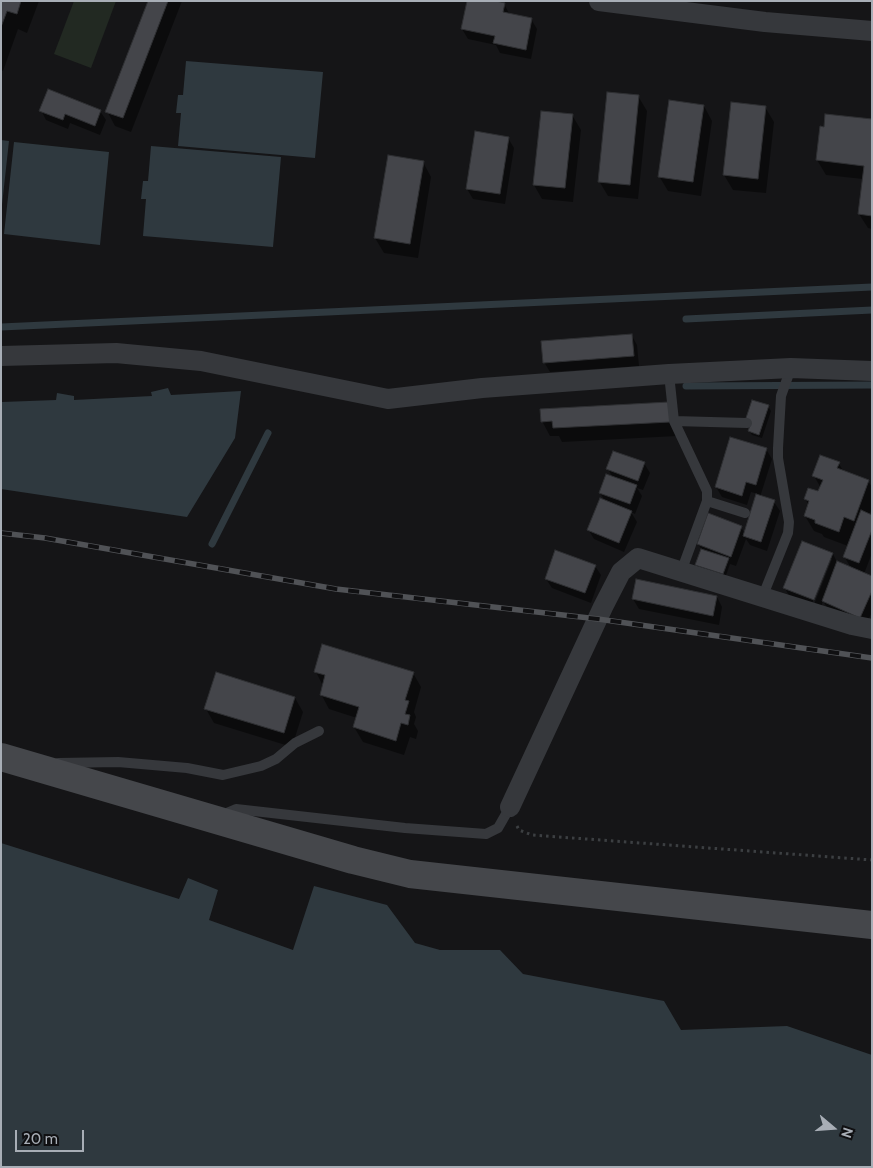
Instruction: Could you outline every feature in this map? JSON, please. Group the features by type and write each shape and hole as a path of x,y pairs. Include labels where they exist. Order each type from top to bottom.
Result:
{"street":[{"path":"599,1 765,22 872,31"},
{"path":"1,356 116,354 201,361 388,399 482,388 669,374 791,368 872,370"},
{"path":"510,808 603,607 622,572 638,558 762,598 852,625 872,629"},
{"path":"12,760 353,860 410,874 872,926"}],"lane":[{"path":"762,598 788,533 789,522 778,458 781,396 791,368"},
{"path":"669,374 674,421 707,491 707,501 681,572"},
{"path":"674,421 747,423"},
{"path":"707,501 745,513"},
{"path":"12,760 118,762 187,768 223,775 261,766 276,759 295,743 319,731"},
{"path":"212,819 236,810 405,828 486,834 498,828 510,808"}],"path":[{"path":"510,808 519,830 532,835 872,860"}],"shaded area":[{"path":"74,1 116,1 91,68 54,54"},
{"path":"186,61 323,72 315,158 178,146 181,113 176,113 178,95 183,95"},
{"path":"1,140 9,141 1,214"},
{"path":"14,142 109,152 100,245 4,234"},
{"path":"151,146 281,157 273,247 143,236 146,199 141,199 143,181 148,181"},
{"path":"168,388 171,395 241,391 235,438 187,517 1,489 2,402 56,400 57,393 74,396 74,400 152,396 151,392"},
{"path":"1,843 179,899 188,878 218,890 209,920 293,950 314,886 387,905 415,943 440,950 500,950 523,974 664,1001 681,1030 787,1026 872,1055 872,1167 1,1167"}],"building":[{"path":"1,1 21,1 17,14 7,11 1,27"},
{"path":"148,1 168,1 123,118 105,112"},
{"path":"467,1 496,1 505,3 503,12 532,18 526,50 493,43 495,36 461,29"},
{"path":"48,89 101,110 95,126 65,114 63,120 39,111"},
{"path":"607,92 639,95 630,185 598,182"},
{"path":"669,100 704,105 693,182 658,177"},
{"path":"731,102 766,106 758,179 723,175"},
{"path":"541,111 573,114 565,188 533,185"},
{"path":"825,114 872,119 872,216 858,214 864,166 816,160 820,126 824,127"},
{"path":"475,131 509,137 500,194 466,189"},
{"path":"388,155 424,161 410,244 374,238"},
{"path":"632,334 634,356 543,363 541,341"},
{"path":"752,400 769,405 759,435 748,431 751,423 745,421"},
{"path":"669,402 670,422 553,428 552,421 541,422 540,409"},
{"path":"730,437 767,448 756,485 746,482 742,496 715,487"},
{"path":"613,451 645,462 638,481 606,469"},
{"path":"820,455 840,462 837,468 869,480 854,521 844,517 839,532 815,523 815,520 804,516 809,501 804,499 808,488 818,491 823,480 812,476"},
{"path":"606,474 637,485 630,504 599,493"},
{"path":"756,494 775,500 761,542 743,536"},
{"path":"600,498 632,511 619,543 587,530"},
{"path":"861,510 872,515 872,530 859,563 843,557"},
{"path":"708,513 742,526 731,557 697,544"},
{"path":"802,541 833,553 814,600 783,588"},
{"path":"701,549 729,558 723,574 695,565"},
{"path":"555,550 596,565 585,593 545,579"},
{"path":"837,561 872,576 872,591 860,618 822,601"},
{"path":"636,579 717,596 713,616 632,599"},
{"path":"322,644 414,672 405,700 409,701 405,714 410,715 408,725 401,723 396,741 353,727 359,707 320,695 325,675 314,672"},
{"path":"216,672 295,697 284,733 204,709"}],"waterway":[{"path":"1,327 872,287"},
{"path":"686,319 872,310"},
{"path":"686,386 872,385"},
{"path":"212,544 268,433"}],"railway":[{"path":"1,533 45,538 336,589 598,619 872,658"}]}
